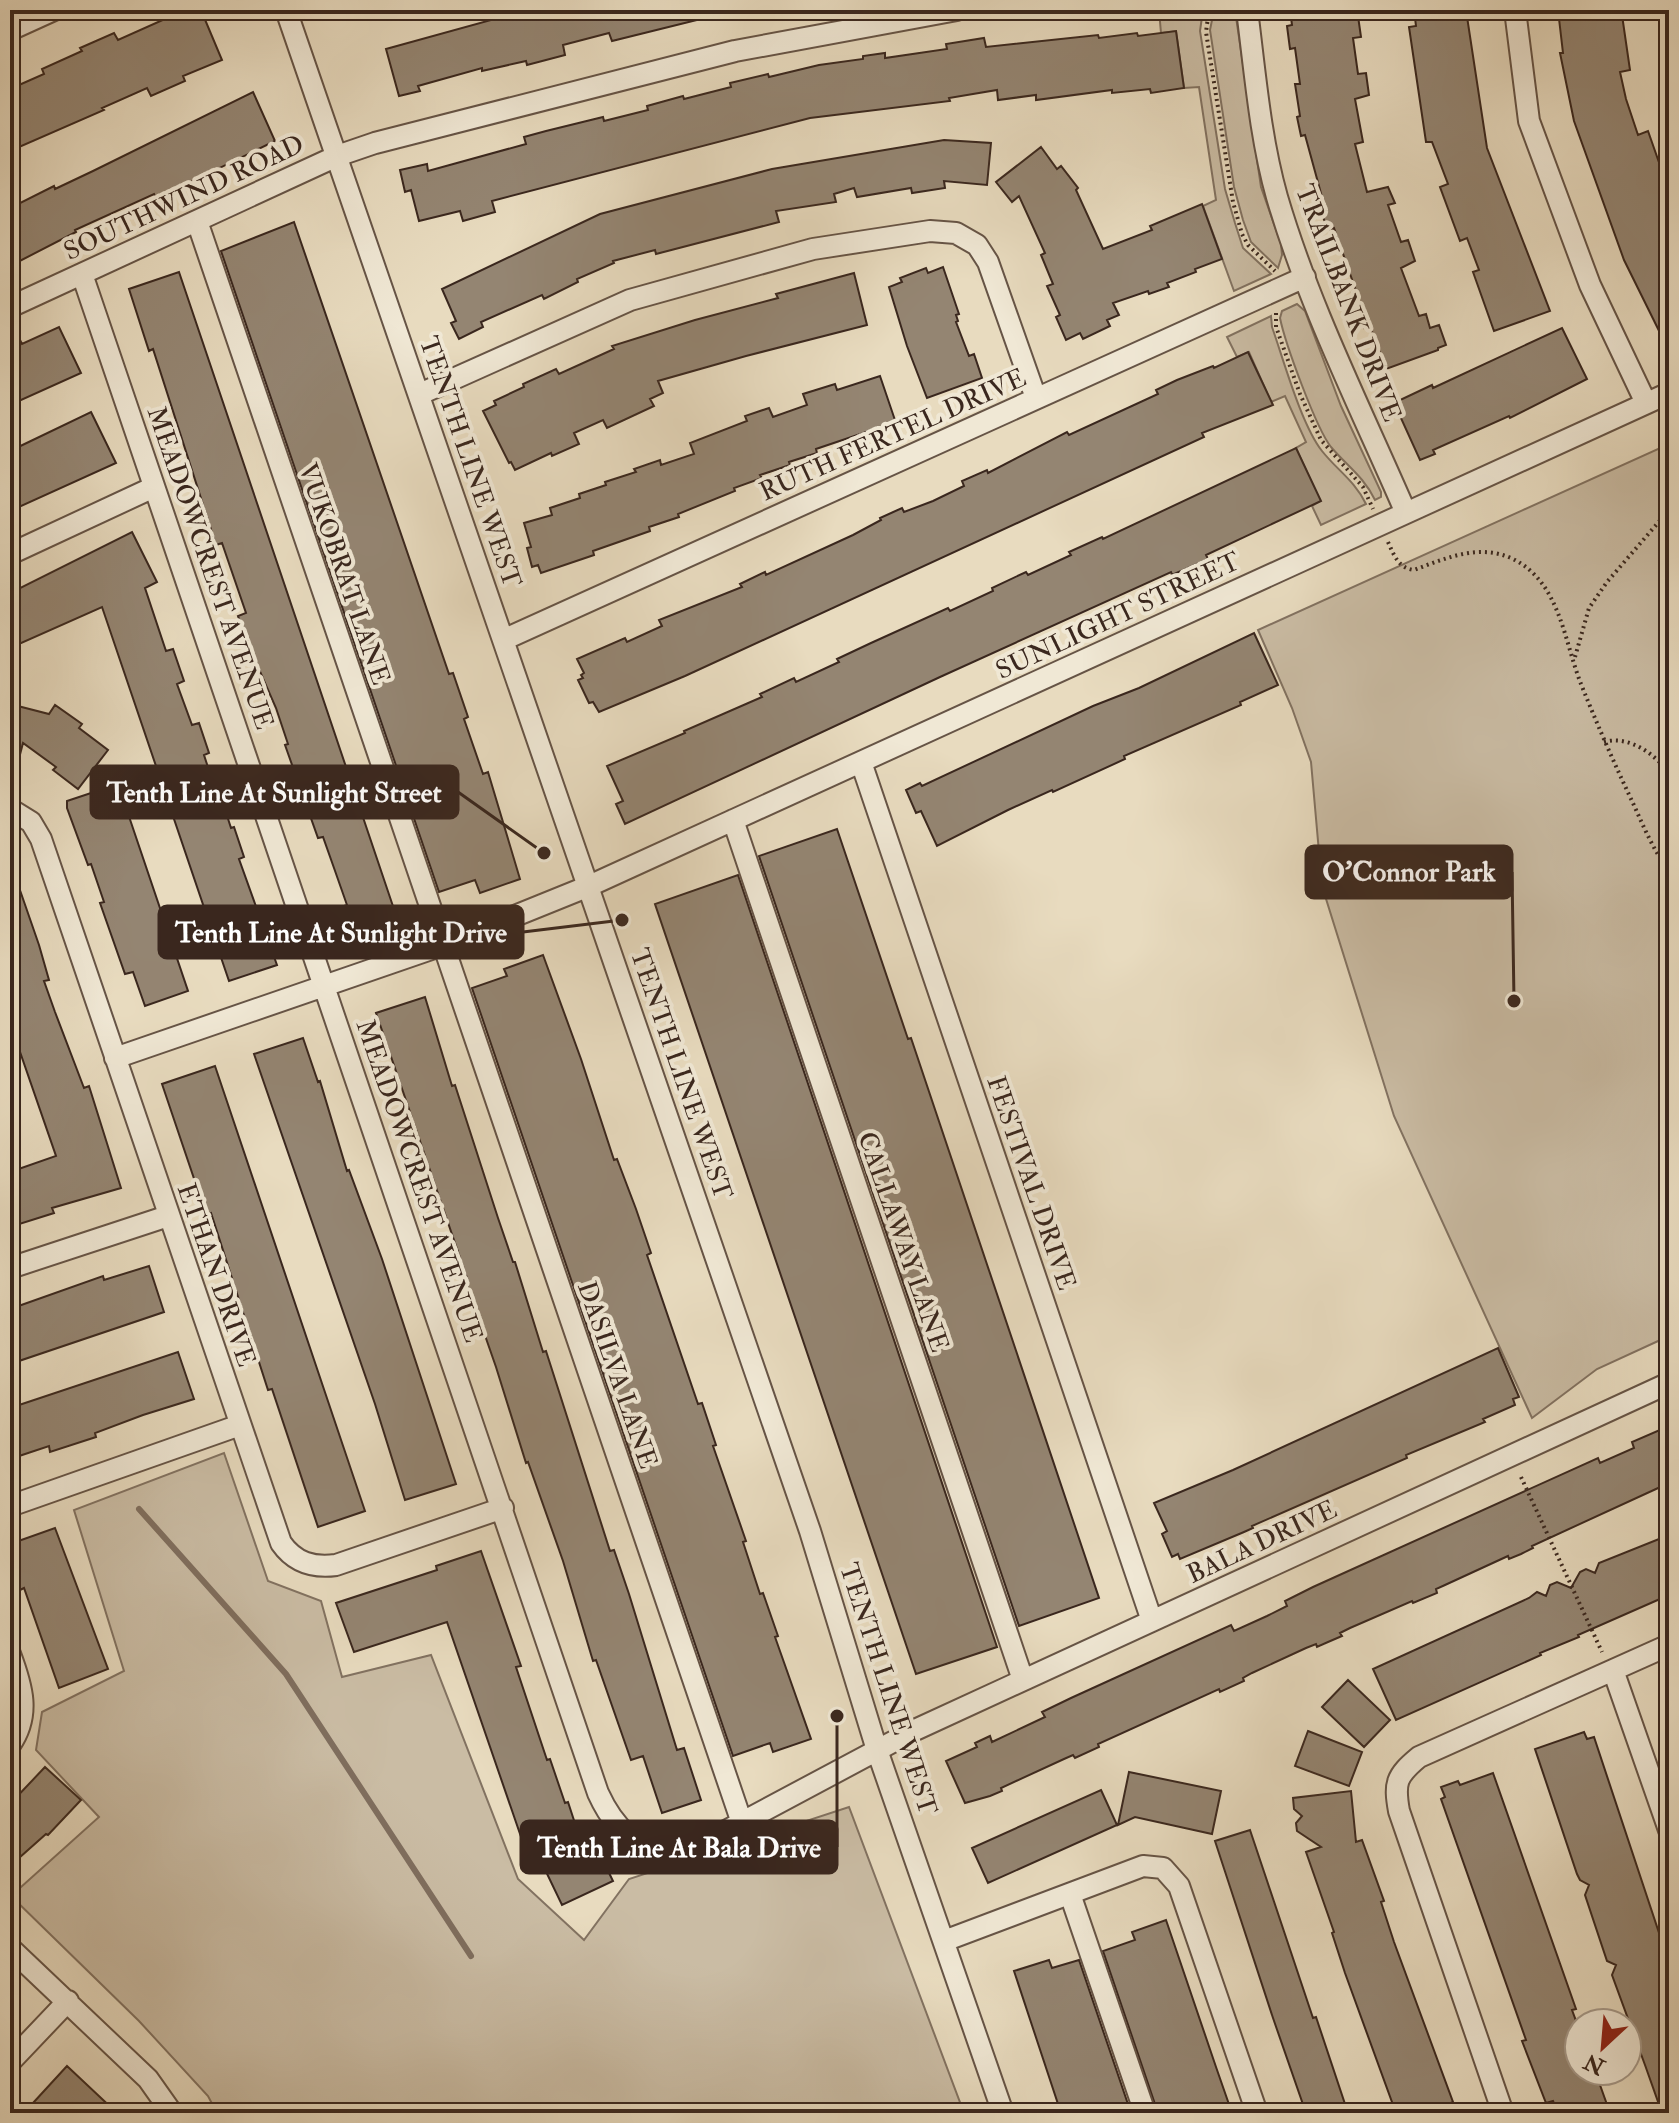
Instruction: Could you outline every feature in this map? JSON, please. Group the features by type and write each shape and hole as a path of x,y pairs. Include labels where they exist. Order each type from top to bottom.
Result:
{"street":[{"path":"10,30 54,10"},
{"name":"TENTH LINE WEST","path":"286,10 805,1516 877,1750 1003,2113"},
{"name":"SOUTHWIND ROAD","path":"10,307 337,156 375,143 735,51 957,10"},
{"name":"TRAILBANK DRIVE","path":"1247,10 1277,197 1305,277 1406,513"},
{"path":"1515,10 1529,121 1590,285 1646,403"},
{"name":"VUKOBRAT LANE","path":"197,221 443,945"},
{"path":"420,394 630,300 813,249 930,231 956,233 977,245 988,262 1036,398"},
{"name":"MEADOWCREST AVENUE","path":"82,274 598,1793 612,1818 644,1846 667,1852 691,1848 877,1750"},
{"name":"RUTH FERTEL DRIVE","path":"503,640 1305,277"},
{"name":"SUNLIGHT STREET","path":"115,1058 443,945 589,886 1669,393"},
{"path":"10,554 154,487"},
{"name":"FESTIVAL DRIVE","path":"861,762 1152,1621"},
{"name":"ETHAN DRIVE","path":"10,809 31,822 41,839 281,1543 289,1553 311,1565 336,1565 503,1508"},
{"name":"CALLAWAY LANE","path":"733,820 1023,1680"},
{"name":"DASILVA LANE","path":"443,945 742,1823"},
{"path":"10,1268 168,1216"},
{"name":"BALA DRIVE","path":"877,1750 1669,1383"},
{"path":"10,1506 240,1425"},
{"path":"1503,2113 1399,1811 1395,1787 1403,1770 1419,1757 1669,1645"},
{"path":"10,1654 23,1701 19,1733 10,1745"},
{"path":"1613,1670 1669,1830"},
{"path":"944,1941 1143,1866 1163,1868 1179,1886 1257,2113"},
{"path":"1070,1894 1145,2113"},
{"path":"10,1948 148,2079 172,2113"},
{"path":"10,2062 68,2001"}],"path":[{"path":"1209,10 1206,32 1233,202 1248,245 1275,272"},
{"path":"1276,311 1276,327 1300,394 1321,440 1363,487 1371,504"},
{"path":"1574,658 1589,608 1607,582 1669,510"},
{"path":"1394,555 1402,566 1414,570 1465,552 1496,553 1522,564 1535,575 1553,601 1604,742 1649,839 1669,871"},
{"path":"1604,742 1612,739 1642,749 1669,773"},
{"path":"1669,992 1662,1024 1669,1056"},
{"path":"1521,1477 1602,1652"}],"shaded area":[{"path":"1159,10 1203,10 1200,31 1225,189 1243,248 1271,274 1234,291 1203,206 1216,200 1199,87 1184,88 1176,31 1161,33"},
{"path":"1214,10 1235,10 1261,187 1281,244 1278,268 1251,242 1234,187 1210,30"},
{"path":"1297,304 1305,311 1341,406 1381,492 1381,497 1375,500 1360,478 1331,447 1302,385 1280,318 1282,311"},
{"path":"1271,316 1294,392 1314,439 1366,504 1321,525 1312,506 1320,501 1296,448 1306,442 1285,396 1271,402 1249,352 1237,357 1227,337"},
{"path":"1669,444 1669,1336 1597,1369 1532,1418 1394,1116 1322,886 1311,762 1292,708 1258,630"},
{"path":"224,1453 268,1581 321,1601 342,1677 431,1655 518,1879 584,1940 629,1879 849,1807 964,2113 217,2113 208,2096 139,2021 11,1896 99,1817 36,1750 42,1712 124,1671 74,1510"}],"building":[{"path":"175,10 201,10 222,60 183,76 185,81 151,96 147,88 10,151 10,89 44,74 42,69 82,51 80,48 114,33 118,40 165,19 163,15"},
{"path":"527,10 712,10 713,16 612,41 609,33 563,45 565,55 527,65 526,61 482,71 482,68 418,86 420,91 399,96 386,49"},
{"path":"1290,10 1338,10 1339,17 1358,16 1361,37 1353,38 1358,74 1366,73 1369,95 1355,99 1363,142 1355,144 1367,192 1388,187 1395,203 1388,205 1401,242 1408,240 1415,261 1401,268 1419,316 1426,314 1430,328 1439,325 1446,345 1386,369 1370,326 1364,328 1352,293 1356,291 1334,228 1328,230 1320,209 1325,208 1297,117 1300,116 1295,84 1300,84 1295,48 1290,49 1287,26 1292,25"},
{"path":"1414,10 1466,10 1487,148 1550,311 1494,331 1473,272 1479,270 1467,238 1460,241 1440,187 1448,184 1432,142 1426,142 1409,27 1416,26"},
{"path":"1558,10 1617,10 1618,16 1622,15 1630,70 1620,72 1626,99 1638,135 1648,131 1669,191 1669,351 1624,260 1574,121 1560,53 1563,53"},
{"path":"1176,31 1184,88 1151,93 1150,89 1112,93 1112,90 1036,100 1036,95 998,100 997,90 949,98 950,101 810,118 492,201 495,212 463,221 460,211 419,221 411,190 405,192 400,170 427,164 428,171 526,144 524,137 546,131 648,110 647,106 731,87 730,83 768,74 769,77 863,59 863,56 885,53 885,58 947,49 946,44 984,38 986,47 1098,35 1099,38 1137,33 1138,36"},
{"path":"253,92 275,141 156,199 154,194 75,230 10,266 10,208"},
{"path":"944,140 991,143 987,185 944,181 945,188 912,193 911,188 857,197 854,188 834,194 836,202 776,211 779,222 656,254 655,250 613,261 544,299 542,295 481,322 483,327 459,339 451,323 456,321 442,289 600,214 772,169"},
{"path":"1041,147 1057,169 1061,166 1078,188 1076,190 1103,249 1152,230 1150,226 1202,204 1222,259 1167,283 1169,287 1113,303 1119,315 1107,320 1110,326 1083,339 1080,333 1066,340 1056,317 1060,315 1047,286 1053,284 1041,255 1045,253 1019,196 1012,202 996,182"},
{"path":"294,222 449,674 453,673 468,717 464,719 483,774 488,772 520,879 480,893 475,880 439,892 221,251"},
{"path":"943,267 959,314 956,315 956,322 969,356 974,354 982,378 927,398 889,287 902,282 900,278 926,268 928,273"},
{"path":"179,272 399,924 352,940 341,907 347,905 323,837 318,838 285,745 288,744 276,708 238,616 246,613 222,543 216,545 153,349 149,351 129,289"},
{"path":"854,273 867,325 658,381 663,393 650,399 654,406 607,428 603,420 574,433 579,444 515,470 483,411 496,405 494,401 524,387 523,384 556,369 559,374 614,349 612,346 778,298 776,294"},
{"path":"10,320 22,344 59,327 81,373 10,405"},
{"path":"1562,328 1587,379 1510,418 1433,450 1435,454 1420,460 1400,416 1404,414 1398,401"},
{"path":"1248,352 1273,405 1202,433 1204,437 685,676 599,712 593,702 589,703 578,680 583,678 581,675 584,673 577,659 662,626 659,620 742,587 740,584 853,535 902,508 904,512 933,501 964,486 962,481 987,470 988,473 1067,432 1069,435 1158,394 1156,390 1177,380 1214,368"},
{"path":"880,376 897,426 876,433 875,429 816,449 817,453 789,462 790,465 734,488 735,491 678,514 679,517 649,527 650,531 593,551 594,555 541,573 538,565 532,567 527,548 531,547 524,523 552,515 550,508 580,498 579,494 606,485 605,482 636,472 634,469 660,460 661,465 694,454 690,443 747,421 745,416 769,408 773,417 807,405 803,394 835,384 837,390"},
{"path":"91,412 116,463 10,511 10,451"},
{"path":"1296,448 1321,501 1206,555 1208,559 1172,575 1171,572 940,677 625,824 616,804 623,801 607,766 762,697 760,694 794,678 796,682 839,662 837,659 948,608 950,611 1026,572 1028,575 1071,555 1069,552"},
{"path":"132,532 157,582 145,588 166,651 173,649 184,681 177,684 192,725 199,723 209,753 204,755 231,828 234,827 244,857 239,859 277,965 229,981 102,607 10,648 10,593"},
{"path":"1254,633 1278,685 1240,702 1241,705 1124,756 1125,759 1008,810 937,846 921,811 916,813 906,790 920,783 922,786"},
{"path":"10,704 49,714 55,705 82,724 79,728 108,750 78,789 53,770 56,767 23,743 16,770 10,769"},
{"path":"118,784 188,991 145,1006 133,972 125,974 100,903 104,902 91,864 88,865 67,808 67,801"},
{"path":"837,829 908,1039 911,1038 1099,1598 1019,1626 759,856"},
{"path":"13,870 49,980 44,981 84,1088 89,1086 121,1188 52,1208 54,1213 10,1227 10,1172 56,1156 10,1023 10,871"},
{"path":"738,875 997,1647 916,1674 655,904"},
{"path":"543,955 614,1160 617,1159 636,1209 651,1253 647,1255 698,1404 702,1403 716,1445 713,1446 746,1541 743,1542 778,1636 775,1637 811,1739 773,1752 770,1743 733,1756 472,988 507,976 504,969"},
{"path":"425,997 452,1086 455,1085 543,1352 546,1351 610,1551 614,1550 629,1594 677,1750 684,1748 701,1800 662,1813 643,1756 631,1760 596,1660 593,1661 563,1561 526,1463 467,1278 376,1013"},
{"path":"303,1038 320,1081 347,1171 382,1259 456,1484 405,1500 254,1054"},
{"path":"215,1066 365,1511 318,1527 272,1389 268,1390 211,1213 206,1214 162,1084"},
{"path":"149,1266 164,1312 10,1364 10,1309 103,1276 104,1280"},
{"path":"1498,1348 1519,1397 1513,1399 1515,1405 1483,1419 1485,1422 1406,1455 1407,1458 1244,1532 1180,1559 1178,1554 1172,1557 1162,1534 1167,1531 1154,1503"},
{"path":"178,1352 194,1399 143,1415 95,1433 96,1437 50,1452 49,1446 10,1459 10,1408"},
{"path":"1669,1426 1669,1483 1532,1546 1521,1554 1509,1559 1508,1556 1436,1589 1437,1593 1350,1628 1340,1633 1342,1636 1317,1647 1316,1644 1306,1648 1252,1673 1243,1678 1244,1681 1220,1692 1219,1689 1098,1744 1099,1747 1075,1758 1073,1755 1001,1788 1002,1791 965,1803 946,1761 977,1747 975,1743 990,1736 992,1742 1045,1717 1042,1712 1071,1698 1231,1625 1234,1631 1267,1616 1287,1606 1285,1601 1313,1587 1598,1458 1600,1463 1634,1448 1632,1442"},
{"path":"55,1528 108,1669 59,1688 24,1588 18,1591 10,1569 10,1544"},
{"path":"1669,1535 1669,1595 1396,1720 1373,1669 1537,1592 1546,1596 1550,1585 1557,1582 1571,1588 1580,1572 1586,1569 1595,1573 1599,1563"},
{"path":"481,1551 521,1666 516,1667 547,1760 550,1759 565,1803 568,1802 583,1848 594,1842 613,1881 562,1905 539,1857 529,1860 447,1622 354,1652 336,1603 437,1570 436,1566"},
{"path":"1348,1680 1390,1720 1364,1747 1322,1707"},
{"path":"1308,1731 1362,1752 1349,1786 1295,1766"},
{"path":"1584,1732 1587,1739 1594,1737 1669,1963 1669,2113 1662,2113 1643,2061 1643,2007 1624,2007 1612,1975 1616,1965 1607,1961 1585,1895 1589,1885 1577,1874 1535,1749"},
{"path":"45,1767 81,1800 48,1835 10,1866 10,1804"},
{"path":"1129,1772 1221,1791 1212,1834 1135,1817 1118,1825"},
{"path":"1493,1773 1575,2007 1563,2007 1563,2087 1601,2087 1610,2113 1558,2113 1553,2101 1546,2103 1522,2041 1526,2040 1441,1799 1445,1797 1441,1787 1458,1781 1460,1785"},
{"path":"1101,1790 1117,1825 988,1883 972,1848"},
{"path":"1351,1791 1356,1842 1362,1840 1384,1901 1381,1902 1394,1942 1453,2102 1446,2105 1449,2113 1396,2113 1345,1973 1306,1852 1321,1847 1297,1831 1296,1823 1302,1816 1294,1809 1293,1798"},
{"path":"1250,1830 1348,2113 1306,2113 1273,2018 1215,1841"},
{"path":"1166,1920 1232,2113 1158,2113 1103,1951 1135,1940 1132,1932"},
{"path":"1049,1960 1052,1968 1079,1960 1131,2113 1061,2113 1014,1971"},
{"path":"67,2066 117,2113 44,2113 33,2103"}],"waterway":[{"path":"139,1509 286,1674 471,1956"}],"place":[{"name":"Tenth Line At Sunlight Street","path":"544,853"},
{"name":"Tenth Line At Sunlight Drive","path":"622,920"},
{"name":"O'Connor Park","path":"1514,1001"},
{"name":"Tenth Line At Bala Drive","path":"837,1716"}]}
